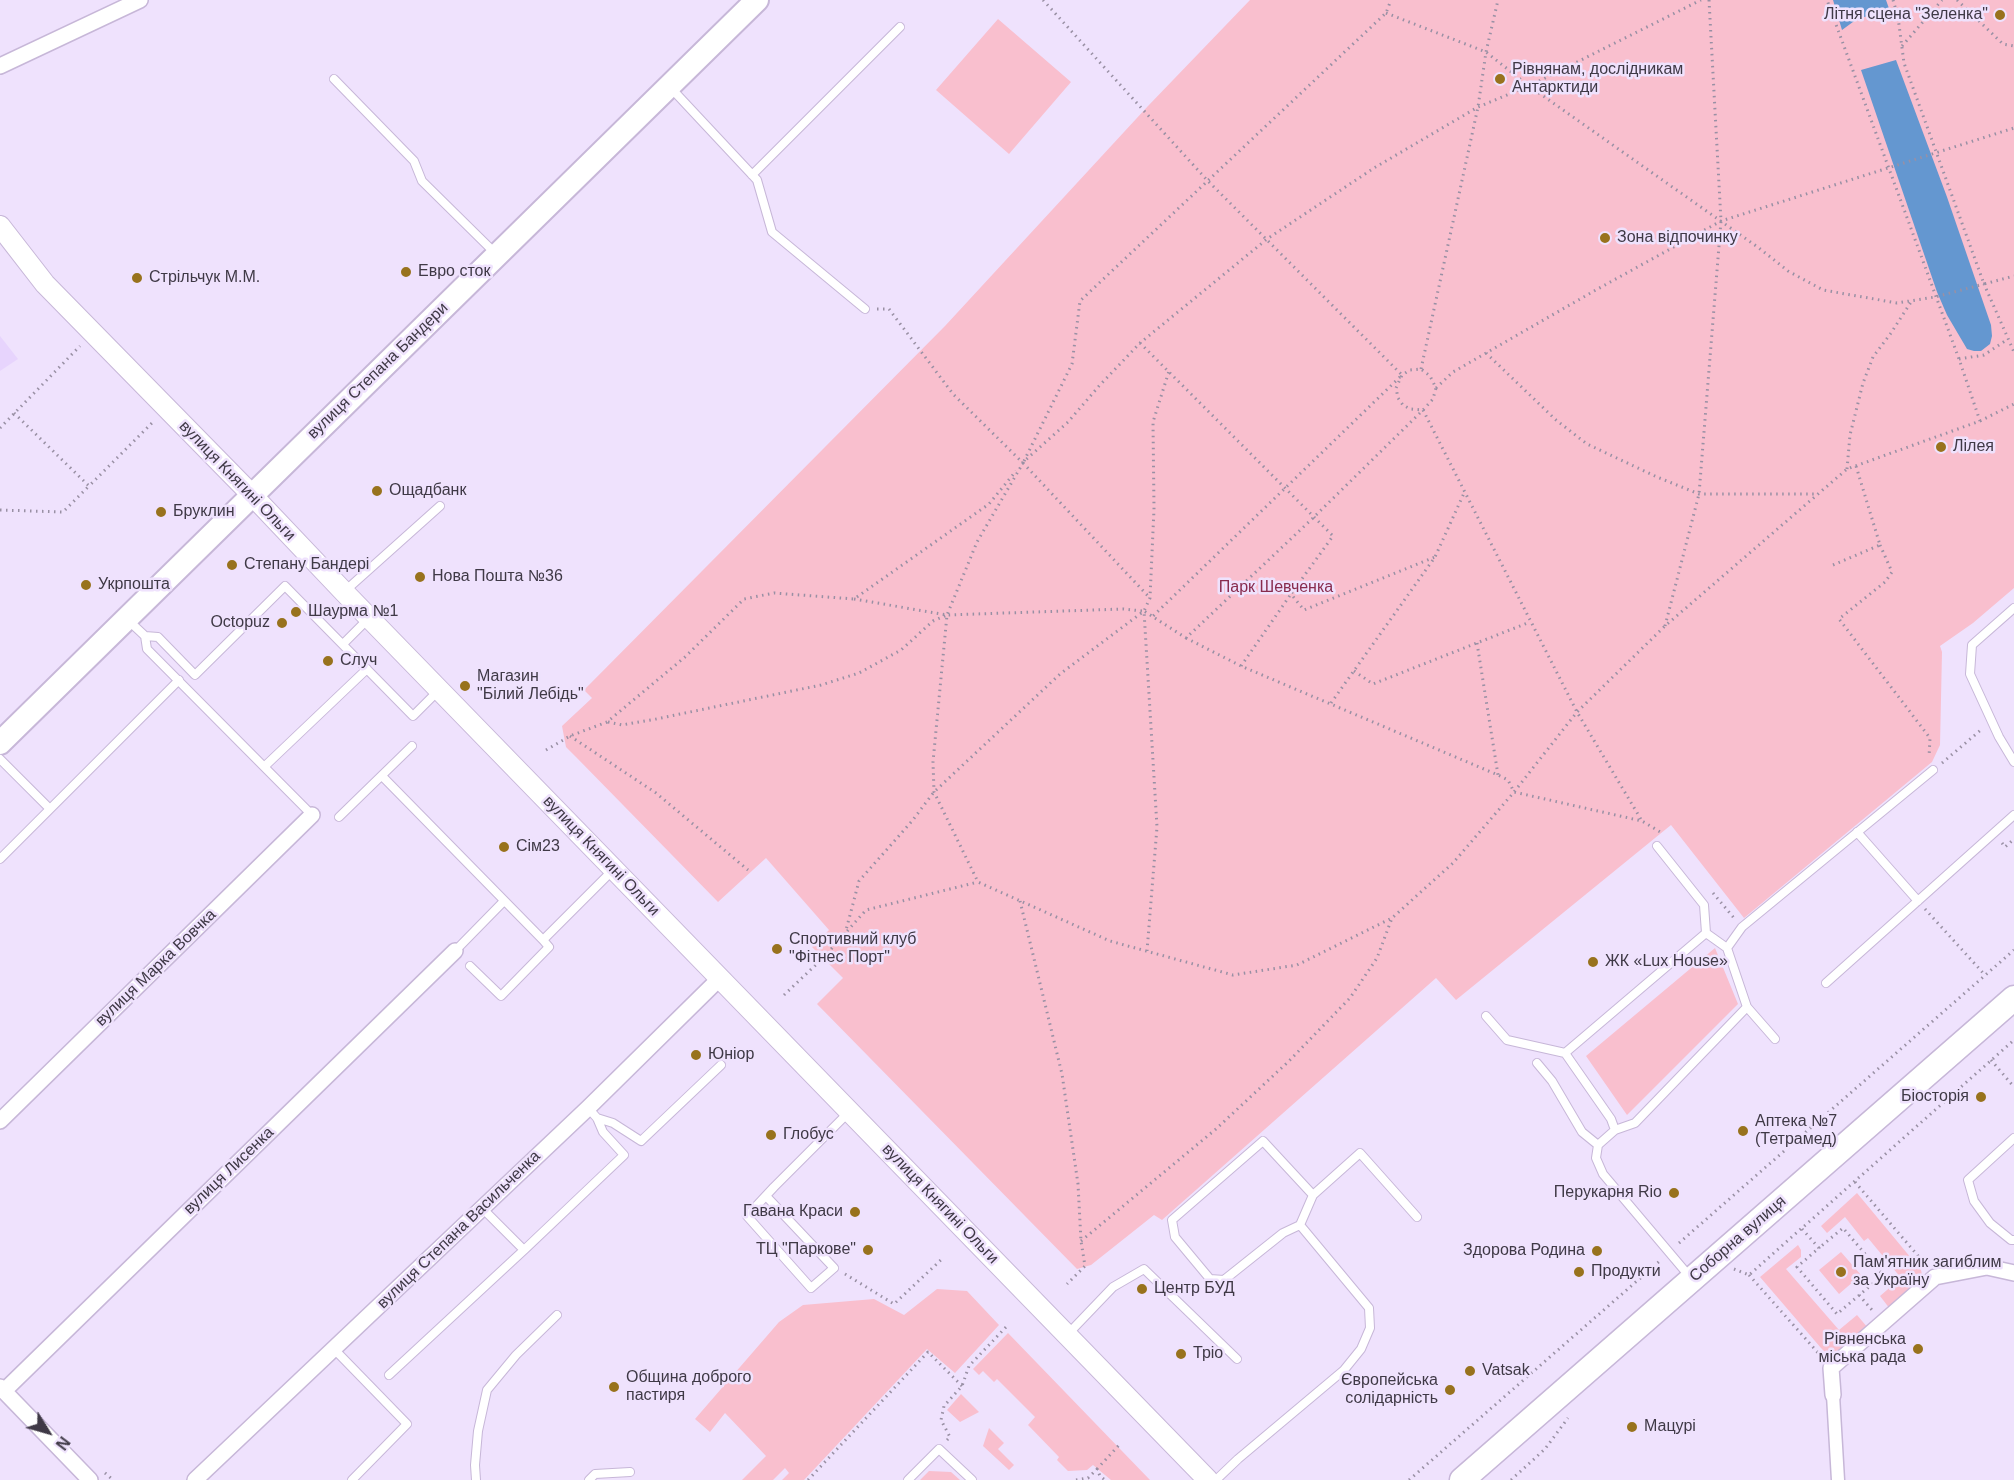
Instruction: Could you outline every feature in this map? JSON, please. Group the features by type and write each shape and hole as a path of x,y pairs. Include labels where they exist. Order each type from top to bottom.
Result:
{"main road":[{"name":"вулиця Степана Бандери","path":"0,743 757,0"},
{"name":"Соборна вулиця","path":"1462,1480 2014,998"}],"street":[{"path":"0,66 140,0"},
{"name":"вулиця Княгині Ольги","path":"0,226 45,284 1208,1480"},
{"name":"вулиця Марка Вовчка","path":"0,1121 312,815"},
{"name":"вулиця Лисенка","path":"2,1389 455,951"},
{"name":"вулиця Степана Васильченка","path":"195,1480 482,1208 593,1113 720,978"},
{"path":"1838,1480 1831,1368 1935,1277 1987,1268 2014,1273"},
{"path":"2,1389 90,1480"}],"lane":[{"path":"752,175 900,27"},
{"path":"334,79 414,161 422,181 496,254"},
{"path":"669,86 757,180 772,232 865,309"},
{"path":"344,592 440,506"},
{"path":"145,636 158,637 195,675 285,586 413,716 440,689"},
{"path":"2014,608 1972,645 1970,674 1999,737 2014,762"},
{"path":"126,617 145,636 147,649 312,815"},
{"path":"343,644 369,618"},
{"path":"265,766 367,669"},
{"path":"0,859 179,680"},
{"path":"339,817 412,746"},
{"path":"0,759 50,809"},
{"path":"1726,948 1742,927 1933,770"},
{"path":"382,776 549,946 501,996 470,966"},
{"path":"1826,983 2014,815"},
{"path":"1857,832 1918,901"},
{"path":"1657,846 1704,905 1706,933 1726,948 1747,1006 1775,1039"},
{"path":"543,940 614,869"},
{"path":"455,951 504,901"},
{"path":"1565,1053 1706,933"},
{"path":"1692,1279 1603,1174 1596,1158 1598,1145 1615,1130 1635,1123 1747,1006"},
{"path":"1486,1016 1507,1040 1565,1053 1611,1119 1615,1130"},
{"path":"1537,1063 1552,1081 1582,1132 1598,1145"},
{"path":"593,1113 641,1141 721,1065"},
{"path":"766,1196 834,1268 811,1288 747,1216 766,1196 850,1111"},
{"path":"389,1375 624,1155 603,1132 593,1113"},
{"path":"2014,1138 1968,1180 1974,1201 1990,1223 2014,1240"},
{"path":"1313,1195 1263,1141 1172,1220 1175,1237 1210,1279 1224,1280 1283,1233 1300,1225 1313,1195 1360,1153 1417,1217"},
{"path":"482,1208 524,1251"},
{"path":"1216,1480 1344,1370 1360,1349 1370,1328 1369,1308 1300,1225"},
{"path":"1067,1335 1113,1287 1144,1269 1237,1359"},
{"path":"476,1480 478,1431 487,1390 516,1355 558,1315"},
{"path":"334,1349 407,1424 352,1480"},
{"path":"908,1480 939,1449 972,1480"},
{"path":"589,1480 595,1474 630,1472"}],"path":[{"path":"1043,0 1207,180 1402,375"},
{"path":"978,882 934,792 933,762 947,615 977,542 1023,463 1072,364 1080,301 1386,13 1391,0"},
{"path":"1421,369 1478,107 1486,52 1498,0"},
{"path":"854,599 989,504 1023,463 1068,422 1140,344 1267,239 1374,168 1478,107 1529,86 1701,0"},
{"path":"1665,626 1698,494 1721,221 1709,0"},
{"path":"1827,0 1980,421"},
{"path":"1893,0 1898,17 1904,63 1984,284 2014,352"},
{"path":"1902,46 1942,0"},
{"path":"1957,0 2003,44 2014,46"},
{"path":"1386,13 1486,52 1529,86 1788,271 1823,290 1897,303 1911,302 2014,276"},
{"path":"1186,638 1423,410 1433,399 1436,388 1453,372 1721,221 2014,128"},
{"path":"1846,469 1850,435 1863,383 1873,357 1911,302"},
{"path":"865,309 889,309 953,394 1023,463 1150,598"},
{"path":"1959,359 1984,355 2008,339"},
{"path":"1140,344 1333,536 1241,666"},
{"path":"0,428 80,346"},
{"path":"1486,353 1556,420 1587,444 1657,477 1698,494 1819,494"},
{"path":"1152,617 1402,375 1410,370 1421,369 1430,376 1436,388"},
{"path":"1147,951 1157,827 1144,611 1150,598 1154,509 1153,422 1169,371"},
{"path":"1402,375 1396,388 1402,405 1410,409 1423,410"},
{"path":"784,995 866,910 978,882 1110,941 1233,975 1297,966 1392,918 1454,863 1577,712 1665,626 1846,469 1980,421 2014,404"},
{"path":"1423,410 1577,712 1642,821 1514,792"},
{"path":"14,413 89,486"},
{"path":"0,510 63,512 153,422"},
{"path":"1856,466 1880,545 1892,572 1885,582 1839,619 1930,738 1929,758"},
{"path":"1331,704 1435,557 1465,491"},
{"path":"1833,565 1880,545"},
{"path":"1291,594 1304,610 1435,557"},
{"path":"546,750 570,736 608,722 685,657 744,599 774,593 854,599 947,615 1123,609 1144,611 1186,638 1241,666 1498,775 1508,780 1514,792"},
{"path":"845,934 859,881 912,821 934,792 1060,674 1144,611"},
{"path":"608,722 621,725 656,719 821,685 858,673 901,650 933,621 947,615"},
{"path":"1354,671 1373,684 1530,622"},
{"path":"1477,643 1498,775"},
{"path":"1933,770 1975,735"},
{"path":"570,736 656,793 748,870"},
{"path":"2005,847 2014,839"},
{"path":"1020,900 1062,1074 1078,1184 1081,1241 1085,1266 1067,1284"},
{"path":"1918,901 1985,975"},
{"path":"1081,1241 1216,1129 1289,1061 1350,998 1377,958 1392,918"},
{"path":"1409,1480 2014,950"},
{"path":"1749,1275 2014,1040"},
{"path":"1990,1060 2014,1087"},
{"path":"1855,1182 1935,1277"},
{"path":"1843,1228 1882,1275 1837,1314 1797,1267 1819,1248 1843,1228"},
{"path":"1802,1229 1819,1248"},
{"path":"834,1268 894,1304 943,1258"},
{"path":"1734,1269 1749,1275 1831,1368"},
{"path":"939,1449 950,1437 941,1420 944,1406 962,1386 969,1366 1007,1326"},
{"path":"808,1480 928,1352 962,1386"},
{"path":"1511,1480 1545,1449 1571,1414"},
{"path":"1076,1480 1088,1478 1120,1444"},
{"path":"1097,1469 1105,1480"}],"shaded area":[{"path":"0,336 18,359 0,371"}],"green space":[{"name":"Парк Шевченка","path":"1250,0 2014,0 2014,588 1973,623 1940,646 1942,652 1940,745 1932,762 1744,918 1671,825 1456,1000 1436,978 1162,1220 1154,1215 1091,1265 1077,1269 817,1004 843,978 812,947 829,930 766,858 718,902 566,747 562,726 592,698 584,690 945,326 1148,106"},
{"path":"998,19 1071,82 1009,154 936,90"},
{"path":"1715,948 1738,1004 1627,1115 1586,1056"},
{"path":"1857,1193 1921,1270 1920,1281 1890,1309 1880,1296 1901,1278 1868,1238 1864,1241 1845,1217 1827,1233 1821,1226"},
{"path":"1798,1245 1801,1257 1786,1269 1839,1330 1857,1315 1868,1328 1833,1355 1827,1354 1821,1348 1760,1277"},
{"path":"1841,1252 1861,1275 1839,1294 1819,1270"},
{"path":"937,1289 967,1291 999,1325 955,1373 927,1349 804,1480 782,1480 789,1473 785,1468 773,1480 742,1480 766,1456 725,1413 710,1432 695,1419 779,1322 803,1305 874,1299 904,1315"},
{"path":"1008,1333 1150,1480 1111,1480 1093,1465 1087,1470 1068,1471 1057,1460 1059,1457 1028,1425 1035,1417 997,1379 994,1382 983,1371 979,1375 973,1369"},
{"path":"961,1394 979,1412 960,1422 947,1410"},
{"path":"989,1428 1004,1443 998,1449 1014,1465 1009,1470 983,1446"},
{"path":"929,1471 951,1472 960,1480 920,1480"}],"water":[{"path":"1833,0 1886,0 1893,20 1868,16 1857,19 1842,30"},
{"path":"1896,60 1991,325 1990,344 1981,351 1967,349 1947,315 1937,292 1861,70"}],"place":[{"name":"Літня сцена \"Зеленка\"","path":"2000,15"},
{"name":"Рівнянам, дослідникам Антарктиди","path":"1500,79"},
{"name":"Зона відпочинку","path":"1605,238"},
{"name":"Евро сток","path":"406,272"},
{"name":"Стрільчук М.М.","path":"137,278"},
{"name":"Лілея","path":"1941,447"},
{"name":"Ощадбанк","path":"377,491"},
{"name":"Бруклин","path":"161,512"},
{"name":"Степану Бандері","path":"232,565"},
{"name":"Нова Пошта №36","path":"420,577"},
{"name":"Укрпошта","path":"86,585"},
{"name":"Шаурма №1","path":"296,612"},
{"name":"Octopuz","path":"282,623"},
{"name":"Случ","path":"328,661"},
{"name":"Магазин \"Білий Лебідь\"","path":"465,686"},
{"name":"Сім23","path":"504,847"},
{"name":"Спортивний клуб \"Фітнес Порт\"","path":"777,949"},
{"name":"ЖК «Lux House»","path":"1593,962"},
{"name":"Юніор","path":"696,1055"},
{"name":"Біосторія","path":"1981,1097"},
{"name":"Аптека №7 (Тетрамед)","path":"1743,1131"},
{"name":"Глобус","path":"771,1135"},
{"name":"Перукарня Rio","path":"1674,1193"},
{"name":"Гавана Краси","path":"855,1212"},
{"name":"ТЦ \"Паркове\"","path":"868,1250"},
{"name":"Здорова Родина","path":"1597,1251"},
{"name":"Продукти","path":"1579,1272"},
{"name":"Пам'ятник загиблим за Україну","path":"1841,1272"},
{"name":"Центр БУД","path":"1142,1289"},
{"name":"Рівненська міська рада","path":"1918,1349"},
{"name":"Тріо","path":"1181,1354"},
{"name":"Vatsak","path":"1470,1371"},
{"name":"Община доброго пастиря","path":"614,1387"},
{"name":"Європейська солідарність","path":"1450,1390"},
{"name":"Мацурі","path":"1632,1427"}]}
